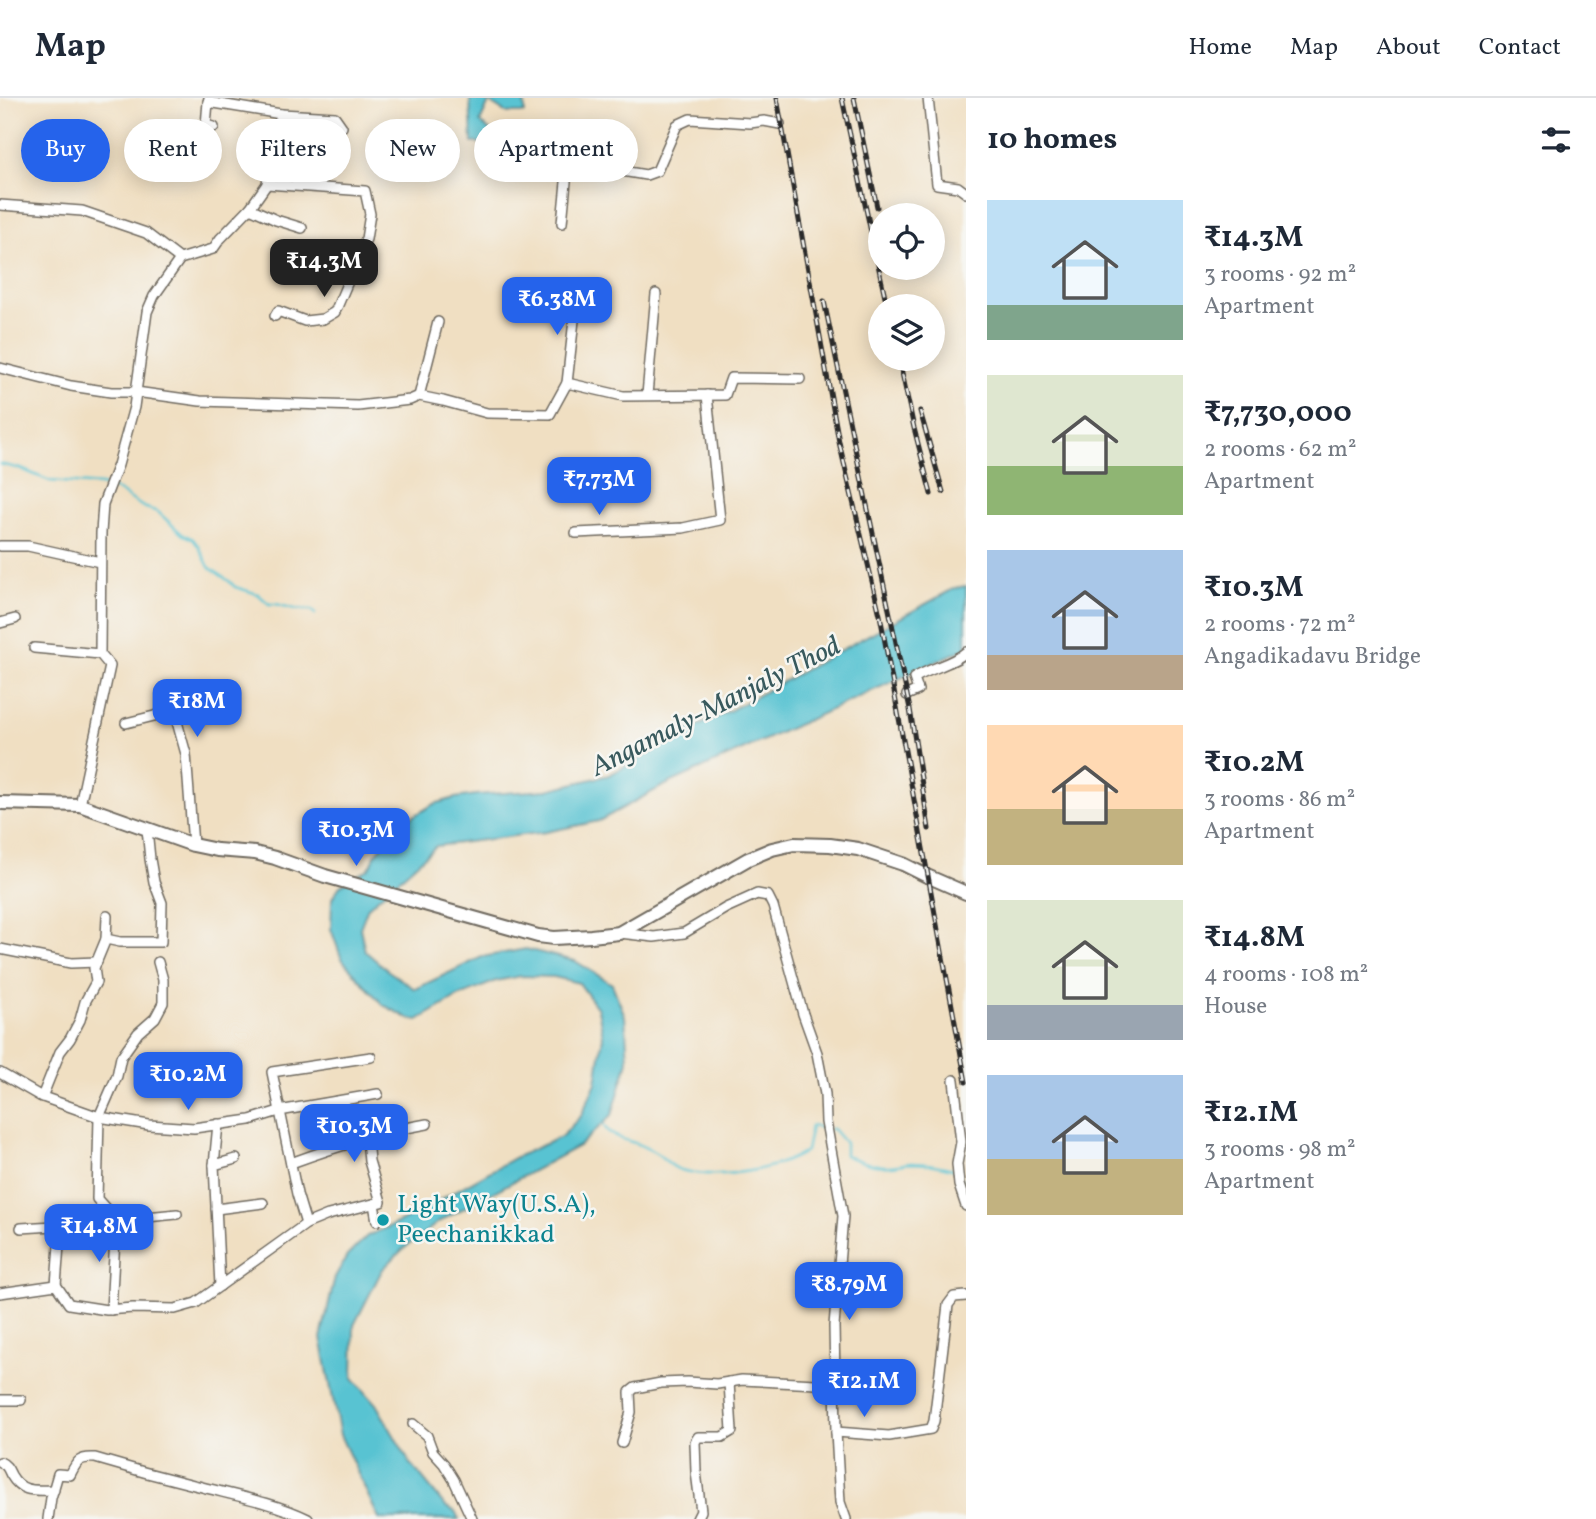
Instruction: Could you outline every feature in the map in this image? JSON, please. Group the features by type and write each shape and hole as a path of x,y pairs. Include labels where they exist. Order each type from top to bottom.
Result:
{"main road":[{"path":"0,803 80,805 193,845 275,858 391,895 538,936 554,938 619,933 748,859 794,844 858,849 903,864 966,893"}],"street":[{"path":"928,98 937,184 958,187 966,193"},
{"path":"207,119 209,100 281,114 336,119"},
{"path":"80,805 110,666 100,654 103,504 118,465 134,407 147,312 180,259 213,249 250,208 267,184 270,164 277,153 281,114"},
{"path":"562,223 567,172 575,167 646,175 657,171 677,125 690,119 750,123 764,121 780,124"},
{"path":"267,184 365,191 370,214 366,239 335,312 323,319 305,321 278,311 275,316"},
{"path":"0,205 82,211 146,233 180,259"},
{"path":"250,208 302,228"},
{"path":"0,368 71,386 200,401 336,406 384,404 419,396 487,413 550,414 567,383 577,293"},
{"path":"647,395 656,294"},
{"path":"419,396 438,322"},
{"path":"567,383 623,396 725,395 732,378 800,379"},
{"path":"576,533 683,528 720,520 707,395"},
{"path":"0,546 28,546 100,562"},
{"path":"0,623 15,619"},
{"path":"34,648 100,654"},
{"path":"907,695 918,690 915,678 932,668 960,658 966,652"},
{"path":"126,723 174,711 186,754 193,845"},
{"path":"106,939 120,942 161,942 162,903 154,882 147,829"},
{"path":"619,933 654,937 684,933 726,908 757,894 768,896 773,906 803,1014 817,1053 843,1216 834,1326 840,1503 846,1519"},
{"path":"42,1097 60,1052 75,1029 96,982 94,968 106,939 107,916"},
{"path":"0,949 71,963 97,962"},
{"path":"111,1310 116,1220 97,1199 99,1117 117,1076 121,1057 138,1032 155,1018 163,1003 163,981 158,962"},
{"path":"306,1224 279,1111 274,1071 371,1057"},
{"path":"0,1073 42,1097 99,1117 194,1128 250,1120 279,1111 377,1094"},
{"path":"954,1080 961,1142 957,1164 959,1185 966,1206"},
{"path":"218,1125 214,1165 220,1286"},
{"path":"291,1163 345,1144 404,1128 427,1125"},
{"path":"21,1228 59,1228 56,1285 69,1304 111,1310 175,1309 196,1303 306,1224 328,1215 381,1202 374,1184 366,1139"},
{"path":"214,1165 236,1158"},
{"path":"216,1209 262,1203"},
{"path":"374,1204 377,1221"},
{"path":"116,1220 177,1214"},
{"path":"0,1293 56,1285"},
{"path":"836,1432 890,1436 931,1429 947,1304 954,1297 966,1296"},
{"path":"622,1443 631,1412 630,1392 635,1388 661,1383 688,1381 717,1384 742,1380 835,1385"},
{"path":"697,1519 701,1511 695,1442 698,1437 722,1437 732,1431 729,1382"},
{"path":"0,1400 22,1401"},
{"path":"413,1424 427,1436 433,1452 454,1480 472,1519"},
{"path":"48,1519 58,1474 70,1475 76,1462 85,1457 276,1506 308,1519"},
{"path":"0,1462 6,1465 20,1487 30,1490 54,1490"}],"water":[{"path":"470,98 524,98 525,113 506,113 489,102 481,119 474,119 472,143"},
{"path":"966,586 966,648 661,787 599,821 546,832 436,846 368,907 360,928 365,951 415,989 482,957 526,949 575,961 612,984 625,1016 628,1061 612,1115 579,1146 440,1221 402,1250 382,1270 354,1325 353,1378 376,1404 410,1463 446,1507 455,1511 459,1519 379,1519 340,1435 321,1338 335,1277 347,1256 367,1236 402,1221 514,1158 561,1137 581,1116 596,1083 603,1036 598,1009 579,983 554,977 521,976 496,981 458,997 418,1020 410,1019 383,1005 341,957 331,929 332,898 340,886 368,869 375,855 402,823 434,804 476,795 547,790 609,775 653,752 669,738 718,717 955,588"}],"waterway":[{"path":"0,464 50,481 108,487"},
{"path":"111,488 143,507 158,512 182,534 193,539 209,567 235,587 258,594 269,604 312,610 315,614"},
{"path":"604,1125 614,1136 652,1151 678,1169 711,1174 745,1172 793,1158 806,1151 811,1126 823,1128"},
{"path":"830,1129 845,1143 845,1155 863,1162 887,1166 911,1163 956,1170"},
{"path":"962,1178 965,1192"}],"railway":[{"path":"777,98 839,442 880,615 966,1082"},
{"path":"842,98 884,294"},
{"path":"854,98 876,203"},
{"path":"824,301 910,709 929,829"},
{"path":"902,371 931,494"},
{"path":"920,411 943,492"}],"place":[{"name":"Light Way(U.S.A), Peechanikkad","path":"383,1220"}],"water label":[{"name":"Angamaly-Manjaly Thod","path":"716,707"}]}
